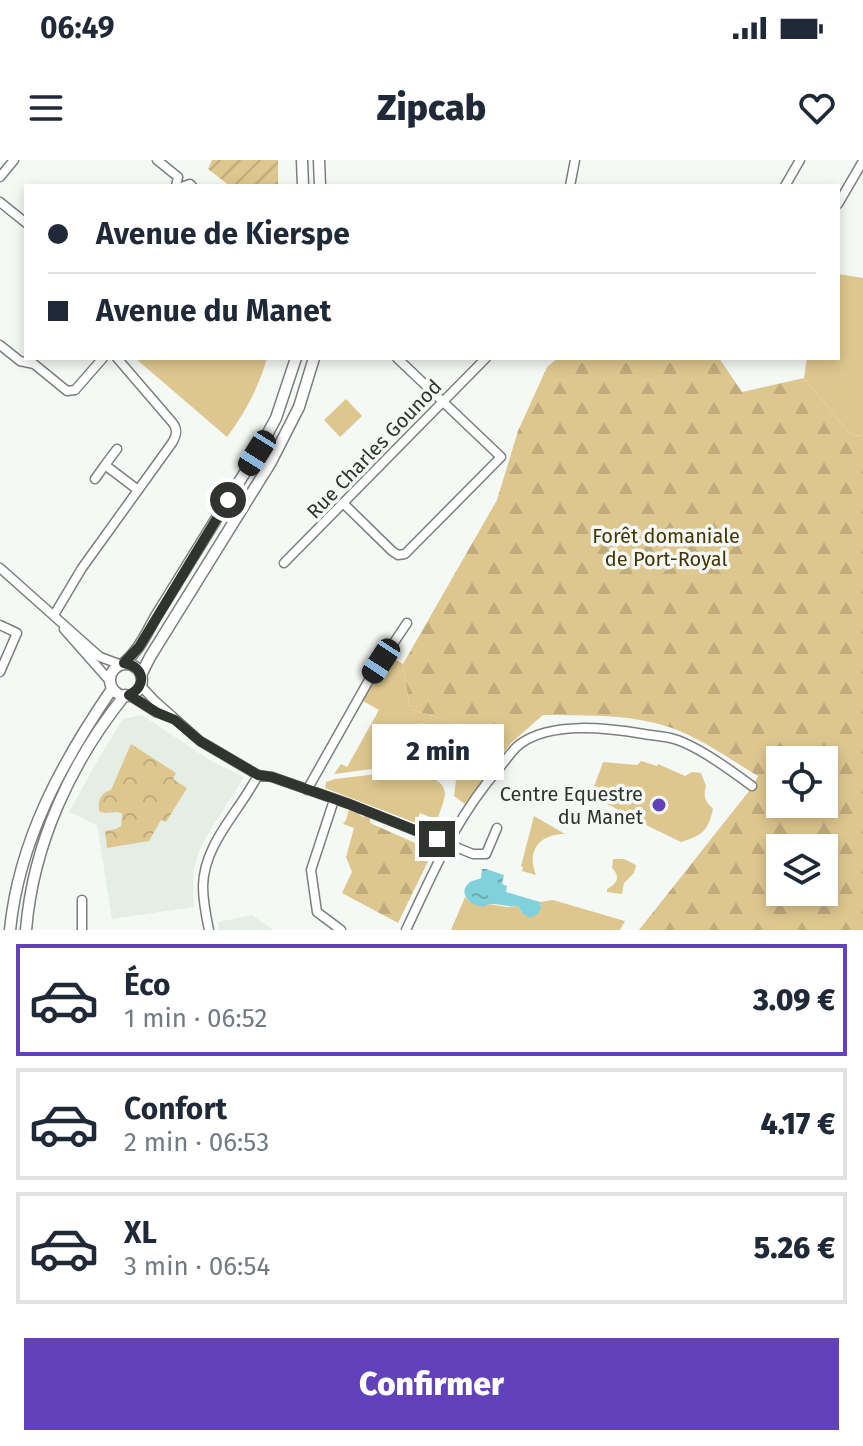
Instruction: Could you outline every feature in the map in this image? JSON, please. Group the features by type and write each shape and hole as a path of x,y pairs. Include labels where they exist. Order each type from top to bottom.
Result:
{"main road":[{"path":"302,160 303,184"},
{"path":"319,160 320,184"},
{"path":"295,360 276,418 257,453 139,647 110,676 111,685 120,695 134,693 150,657 271,462 299,407 313,360"},
{"path":"122,664 135,666 141,680"},
{"path":"10,930 22,864 41,810 111,685"},
{"path":"26,930 36,868 58,804 107,718 127,695"}],"street":[{"path":"0,177 14,160"},
{"path":"157,160 178,177 176,184"},
{"path":"570,184 575,160"},
{"path":"786,184 800,160"},
{"path":"840,201 863,161"},
{"path":"0,202 24,221"},
{"path":"0,345 20,361 36,361 71,392 101,360"},
{"path":"54,615 82,568 177,433 176,427 119,360"},
{"path":"343,503 392,551 398,555 405,554 501,457 398,360"},
{"name":"Rue Charles Gounod","path":"284,563 484,360"},
{"path":"95,479 117,449"},
{"path":"105,465 138,490"},
{"path":"0,568 100,657 122,664"},
{"path":"54,615 111,685"},
{"path":"307,790 369,680 407,623"},
{"path":"0,625 17,633 0,672"},
{"path":"141,680 149,696 200,741 258,775 272,777 473,854 486,854 497,828"},
{"path":"127,695 175,720"},
{"path":"406,930 447,843 467,809 519,745 545,732 614,729 676,740 711,758 752,786"},
{"path":"209,930 203,889 206,866 216,842 258,775"},
{"path":"334,800 311,870 317,912 341,930"},
{"path":"82,900 82,930"}],"shaded area":[{"path":"142,715 211,761 244,777 200,849 194,869 194,907 112,919 97,825 69,812 123,719"},
{"path":"252,915 273,930 219,930 218,922"}],"green space":[{"path":"212,160 278,160 278,184 227,184 208,169"},
{"path":"840,274 863,278 863,436 851,435 804,378 807,360 840,360"},
{"path":"137,360 266,360 251,399 227,437"},
{"name":"Forêt domaniale de Port-Royal","path":"556,360 720,360 742,392 804,378 851,435 863,436 863,930 639,930 758,776 687,734 628,718 543,715 500,757 469,727 410,709 403,664 497,500 518,431 547,367"},
{"path":"346,399 362,416 340,437 324,420"},
{"path":"388,655 403,664 410,709 469,727 500,757 465,804 454,796 466,746 422,723 402,765 334,774 341,764 347,767 379,710 361,700"},
{"path":"131,744 176,773 173,779 187,788 166,822 161,820 149,841 107,848 105,831 121,826 122,814 99,811 99,800 111,790"},
{"name":"Centre Equestre du Manet","path":"641,761 658,764 685,776 692,772 701,773 706,786 705,799 713,809 703,831 681,842 591,795 603,762 637,765"},
{"path":"402,771 428,776 444,788 437,820 420,813 416,823 325,788 326,782 335,779"},
{"path":"349,809 370,818 370,823 433,851 398,923 342,893 352,872 346,857 354,828 343,824"},
{"path":"534,816 565,834 549,837 537,845 533,858 536,875 522,871 521,866"},
{"path":"613,859 624,859 636,865 634,873 624,883 622,894 607,892 617,880 612,868"},
{"path":"465,897 469,901 518,906 523,914 541,907 540,902 553,900 625,921 620,930 451,930"}],"water":[{"path":"482,869 504,875 502,884 507,886 506,892 540,902 538,914 530,918 518,906 492,904 484,907 472,903 466,897 466,886 481,878"}],"place":[{"name":"Centre Equestre du Manet","path":"659,805"}],"route":[{"path":"228,500 139,647 124,663 135,666 141,675 140,685 129,695 175,720 200,741 258,775 349,804 437,839"}]}
